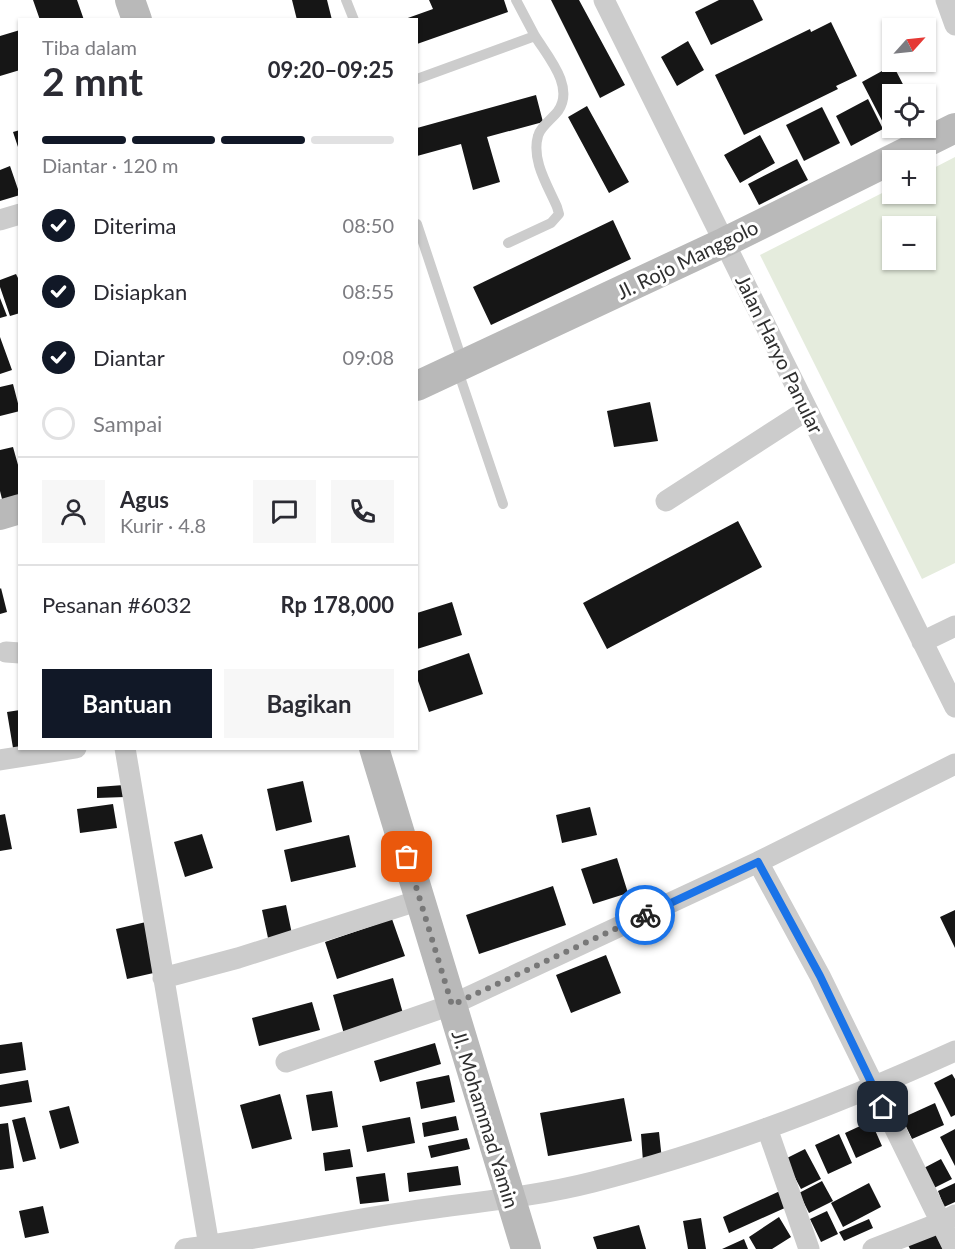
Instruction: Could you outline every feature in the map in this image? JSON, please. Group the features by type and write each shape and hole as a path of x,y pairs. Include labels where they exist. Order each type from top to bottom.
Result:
{"street":[{"path":"130,0 136,18"},
{"name":"Jalan Haryo Panular","path":"604,0 955,707"},
{"path":"946,0 955,25"},
{"name":"Jl. Rojo Manggolo","path":"418,386 725,242 955,128"},
{"path":"0,220 18,215"},
{"path":"666,501 807,410"},
{"path":"0,514 18,510"},
{"path":"922,642 955,626"},
{"path":"0,760 63,750"},
{"path":"125,750 209,1246"},
{"name":"Jl. Mohammad Yamin","path":"375,750 526,1249"},
{"path":"286,1062 452,1005 758,862 955,764"},
{"path":"758,862 820,976 874,1088 949,1219 954,1249"},
{"path":"163,978 238,958 420,900"},
{"path":"185,1249 248,1244 401,1213 510,1198 592,1183 767,1128 874,1088 955,1051"},
{"path":"767,1128 809,1249"},
{"path":"873,1249 949,1219"}],"lane":[{"path":"346,0 353,18"},
{"path":"508,243 551,223 558,214 540,168 537,153 538,135 559,110 565,96 562,81 516,0"},
{"path":"418,79 535,36"},
{"path":"418,227 503,504"}],"green space":[{"path":"955,157 955,563 922,579 760,255 882,193 882,204 936,204 936,167"}],"building":[{"path":"33,0 77,0 83,18 39,18"},
{"path":"292,0 327,0 332,18 296,18"},
{"path":"429,0 504,0 508,12 418,44 418,18 408,18 433,9"},
{"path":"551,0 579,0 625,85 600,98"},
{"path":"719,0 753,0 763,20 711,45 695,12"},
{"path":"831,22 857,76 836,86 838,89 744,135 715,75 810,29 811,32"},
{"path":"18,31 18,71 0,76 0,36"},
{"path":"688,41 704,70 677,86 661,57"},
{"path":"882,71 897,72 903,84 882,84 882,121 862,82"},
{"path":"536,95 543,122 487,137 500,182 473,190 461,144 418,156 418,128"},
{"path":"868,99 882,130 851,146 836,116"},
{"path":"587,106 629,182 609,193 568,117"},
{"path":"822,107 840,143 804,161 786,125"},
{"path":"18,131 18,147 13,132"},
{"path":"760,135 775,163 740,183 724,155"},
{"path":"797,159 808,180 759,205 748,184"},
{"path":"10,166 18,196 0,201 0,170"},
{"path":"613,220 631,259 491,325 473,287"},
{"path":"16,274 18,314 10,316 0,287 0,280"},
{"path":"0,298 7,316 0,318"},
{"path":"0,337 12,370 0,374"},
{"path":"13,384 18,412 0,416 0,387"},
{"path":"650,402 658,441 614,447 607,411"},
{"path":"13,447 18,465 18,504 4,507 0,491 0,450"},
{"path":"738,521 762,567 607,649 583,603"},
{"path":"0,589 7,612 0,614"},
{"path":"452,602 462,635 418,649 418,613"},
{"path":"469,653 483,694 429,712 418,681 418,671"},
{"path":"18,710 18,747 13,748 7,712"},
{"path":"303,781 312,822 276,831 267,789"},
{"path":"124,785 125,797 97,798 97,787"},
{"path":"113,804 117,828 80,833 77,809"},
{"path":"590,807 597,835 562,843 556,815"},
{"path":"5,814 12,849 0,851 0,815"},
{"path":"202,834 213,868 185,877 174,842"},
{"path":"349,835 356,867 291,882 284,850"},
{"path":"617,858 628,893 593,904 581,869"},
{"path":"553,886 566,925 479,954 466,915"},
{"path":"286,905 292,934 268,938 262,910"},
{"path":"955,910 955,948 940,917"},
{"path":"392,919 405,956 337,979 325,942"},
{"path":"146,922 158,972 127,979 116,929"},
{"path":"606,955 621,993 571,1013 556,975"},
{"path":"393,978 404,1017 344,1034 333,995"},
{"path":"312,1002 320,1030 259,1046 252,1018"},
{"path":"22,1042 26,1070 0,1074 0,1045"},
{"path":"435,1043 441,1064 380,1082 374,1061"},
{"path":"952,1074 955,1079 955,1115 951,1117 934,1083"},
{"path":"449,1075 455,1102 421,1109 416,1082"},
{"path":"28,1080 32,1102 0,1107 0,1085"},
{"path":"332,1091 338,1127 312,1131 306,1095"},
{"path":"280,1094 292,1139 252,1149 240,1105"},
{"path":"624,1098 632,1141 548,1156 540,1113"},
{"path":"935,1103 944,1125 912,1139 902,1118"},
{"path":"69,1106 79,1143 60,1149 49,1111"},
{"path":"456,1116 459,1130 424,1137 422,1123"},
{"path":"25,1117 36,1159 23,1162 12,1120"},
{"path":"410,1117 415,1143 367,1152 362,1126"},
{"path":"871,1121 882,1146 856,1158 845,1133"},
{"path":"8,1123 14,1168 0,1170 0,1124"},
{"path":"955,1129 955,1166 940,1137"},
{"path":"659,1132 662,1160 643,1162 641,1134"},
{"path":"839,1134 852,1163 828,1174 815,1145"},
{"path":"467,1138 470,1149 431,1158 428,1146"},
{"path":"350,1149 353,1167 325,1171 323,1153"},
{"path":"805,1149 821,1179 801,1189 785,1159"},
{"path":"941,1159 952,1179 932,1189 922,1169"},
{"path":"458,1166 461,1185 409,1192 407,1173"},
{"path":"385,1173 389,1201 360,1204 356,1177"},
{"path":"822,1181 833,1201 809,1213 799,1193"},
{"path":"869,1183 881,1207 843,1227 831,1203"},
{"path":"955,1183 955,1202 944,1207 938,1191"},
{"path":"780,1191 787,1207 729,1233 723,1217"},
{"path":"43,1206 49,1233 25,1238 19,1211"},
{"path":"827,1211 838,1234 821,1242 810,1219"},
{"path":"779,1217 791,1237 772,1249 756,1249 749,1237"},
{"path":"701,1218 706,1249 688,1249 683,1221"},
{"path":"869,1219 873,1228 844,1241 839,1232"},
{"path":"639,1225 646,1249 597,1249 593,1237"},
{"path":"937,1228 947,1249 910,1249 907,1243"},
{"path":"744,1239 748,1249 722,1249"}],"way so far":[{"path":"407,857 452,1005 645,915"}],"route":[{"path":"645,915 758,862 820,976 883,1107"}]}
